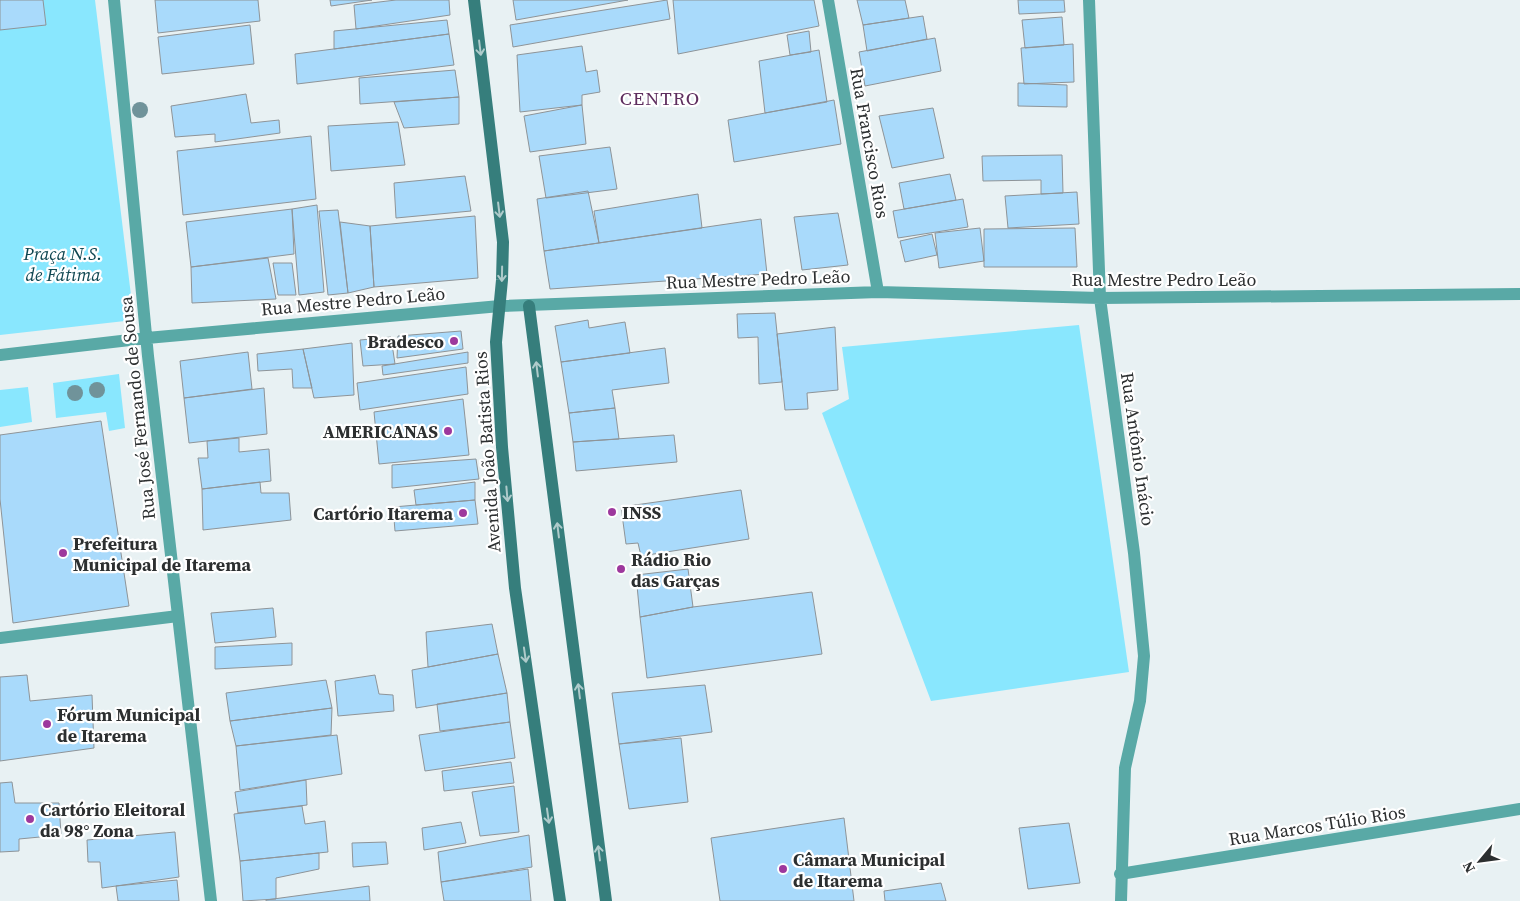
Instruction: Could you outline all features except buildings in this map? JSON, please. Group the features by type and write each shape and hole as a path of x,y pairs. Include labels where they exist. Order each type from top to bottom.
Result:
{"street":[{"name":"Rua José Fernando de Sousa","path":"114,0 147,338 211,901"},
{"name":"Avenida João Batista Rios","path":"474,0 503,242 496,342 502,447 515,588 560,901"},
{"name":"Rua Francisco Rios","path":"828,0 878,292"},
{"name":"Rua Antônio Inácio","path":"1089,0 1100,298 1134,552 1144,656 1140,700 1124,768 1120,874 1121,901"},
{"name":"Rua Mestre Pedro Leão","path":"0,355 147,338 500,306 878,292 1100,298 1520,294"},
{"path":"529,306 606,901"},
{"path":"0,638 178,616"},
{"name":"Rua Marcos Túlio Rios","path":"1120,874 1520,809"}],"green space":[{"name":"Praça N.S. de Fátima","path":"0,0 95,0 134,320 0,335"},
{"path":"1079,325 1129,672 931,701 822,413 849,399 842,347"},
{"path":"119,374 125,428 109,431 106,412 56,418 53,383"},
{"path":"28,387 32,422 0,427 0,390"}],"place":[{"name":"Bradesco","path":"454,341"},
{"name":"AMERICANAS","path":"448,431"},
{"name":"INSS","path":"612,512"},
{"name":"Cartório Itarema","path":"463,513"},
{"name":"Prefeitura Municipal de Itarema","path":"63,553"},
{"name":"Rádio Rio das Garças","path":"621,569"},
{"name":"Fórum Municipal de Itarema","path":"47,724"},
{"name":"Cartório Eleitoral da 98° Zona","path":"30,819"},
{"name":"Câmara Municipal de Itarema","path":"783,869"}],"district":[{"name":"CENTRO","path":"660,98"}]}
